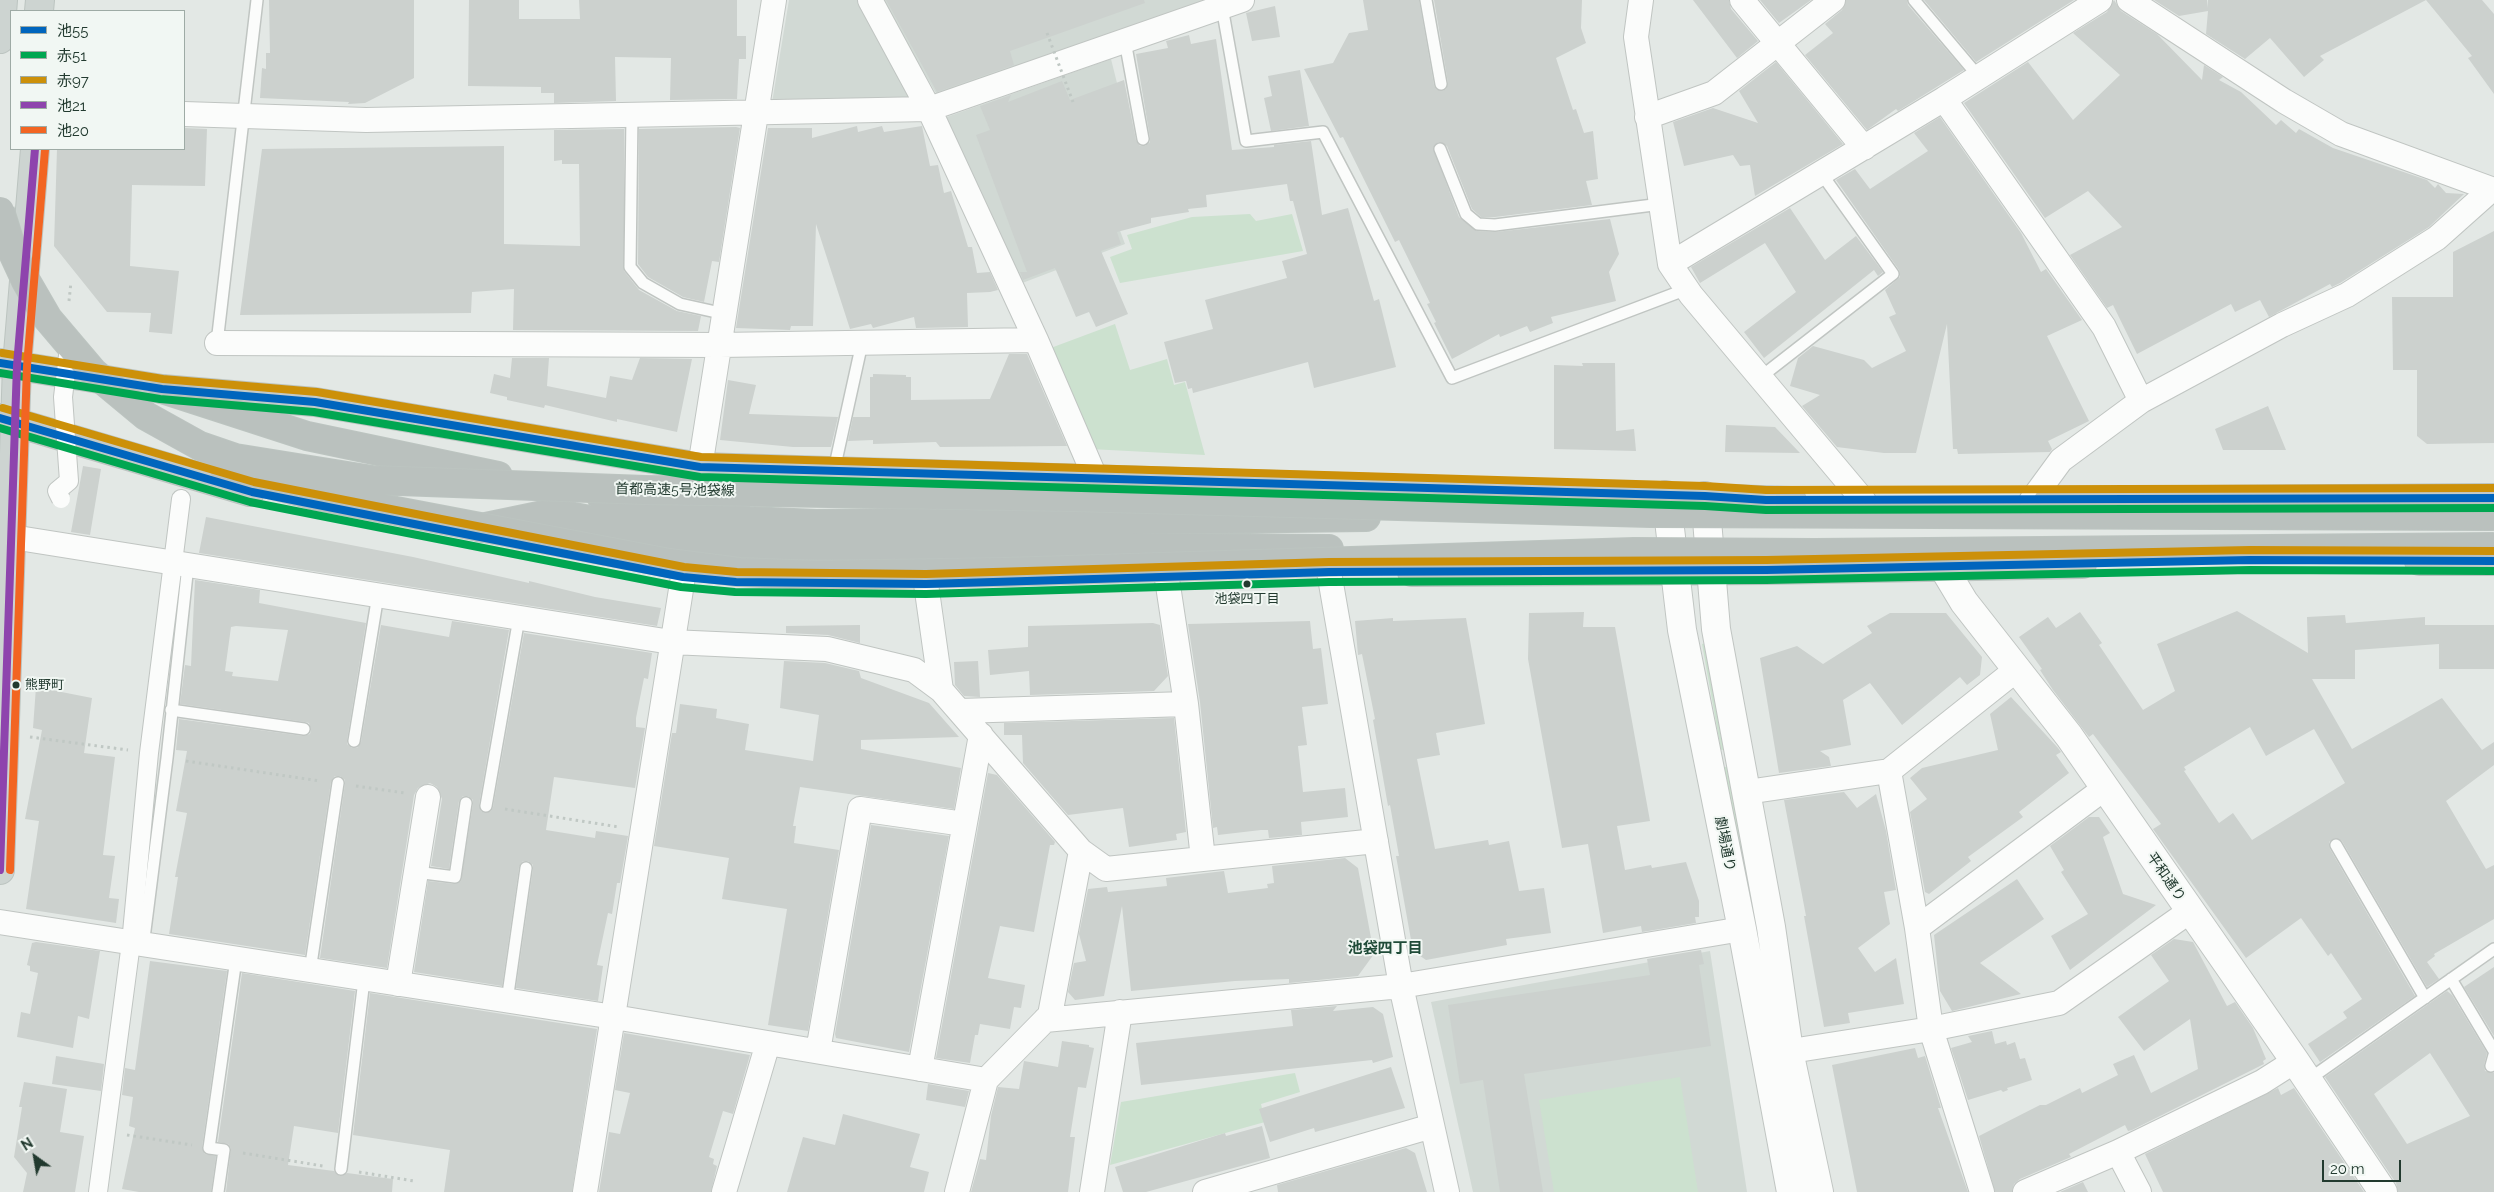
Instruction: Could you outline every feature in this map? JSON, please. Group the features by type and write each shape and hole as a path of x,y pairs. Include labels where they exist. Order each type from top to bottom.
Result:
{"highway":[{"name":"首都高速5号池袋線","path":"0,211 14,253 39,305 60,336 93,372 129,403 172,431 218,453 256,463 372,480 655,490 2494,516"},
{"path":"0,247 27,311 62,364 87,390 118,417 176,453 212,469 260,483 592,549 669,563 722,570 816,575 1005,572 1634,552"},
{"path":"9,364 162,389 315,402 700,466 1095,477 1658,504"},
{"path":"162,389 307,436 403,458 692,514 748,521 816,524 1011,522 1658,504 1706,496 1766,500 1864,501 2494,498"},
{"path":"8,420 252,492 683,577 736,582 926,584 1167,579 1329,572 1943,567 2250,560 2494,561"},
{"path":"458,533 553,513 689,540 762,546 1815,553 2494,547"}],"main road":[{"path":"0,39 2,0"},
{"path":"0,870 12,537 8,420 9,364 35,150"}],"street":[{"path":"700,466 774,0"},
{"path":"870,0 929,109 1036,340 1095,477"},
{"path":"1641,0 1636,38 1670,264 1687,289 1762,376 1864,501"},
{"path":"1742,0 1779,42 1864,148"},
{"path":"1648,117 1714,93 1833,0"},
{"path":"1670,264 1944,99 2100,0"},
{"path":"2031,501 2061,460 2141,401 2282,325 2347,295 2437,238 2492,186 2341,134 2284,101 2129,0"},
{"path":"185,114 366,120 929,109 1232,4"},
{"path":"1944,99 2104,327 2141,401"},
{"path":"61,499 56,491 69,480 63,397 70,336"},
{"path":"217,343 720,345 1036,340"},
{"name":"劇場通り","path":"1706,496 1716,630 1771,927 1777,1053 1790,1192"},
{"path":"98,1192 137,944 149,753 180,564 181,499"},
{"name":"劇場通り","path":"1658,504 1674,570 1686,646 1742,929 1819,1192"},
{"path":"12,537 671,642 828,649 914,670 942,690 1081,851 1106,870 1376,841"},
{"name":"平和通り","path":"1943,567 1964,602 2069,736 2302,1071 2383,1192"},
{"path":"1329,572 1401,986 1447,1192"},
{"path":"585,1192 614,1017 671,642 683,577"},
{"path":"1167,579 1186,704 1203,859"},
{"path":"926,584 942,690"},
{"path":"1747,792 1889,771 2016,670"},
{"path":"960,712 1186,704"},
{"path":"920,1069 981,735"},
{"path":"1889,771 1917,928 1931,1029 1982,1192"},
{"path":"1917,928 2105,788"},
{"path":"398,984 428,796"},
{"path":"818,1051 860,808 964,824"},
{"path":"957,1192 986,1080 1050,1014 1081,851"},
{"path":"1777,1053 1931,1029 2059,1003 2190,911"},
{"path":"0,922 364,980 614,1017 986,1080"},
{"path":"1045,1020 1401,986 1742,929"},
{"path":"1092,1192 1120,1012"},
{"path":"724,1192 768,1043"},
{"path":"2026,1192 2118,1152 2262,1082 2302,1071"},
{"path":"1205,1192 1432,1126"},
{"path":"2118,1152 2139,1192"}],"lane":[{"path":"217,343 257,0"},
{"path":"1426,0 1441,84"},
{"path":"1914,0 1979,76"},
{"path":"1232,4 1246,141 1323,132 1452,378 1687,289"},
{"path":"1125,41 1143,139"},
{"path":"632,115 630,268 643,283 680,304 725,314"},
{"path":"1440,148 1466,214 1478,224 1495,225 1661,204"},
{"path":"1762,376 1892,274 1821,173"},
{"path":"834,470 862,343"},
{"path":"137,944 171,710 180,564"},
{"path":"354,741 378,596"},
{"path":"486,806 519,618"},
{"path":"171,710 304,729"},
{"path":"310,971 338,783"},
{"path":"416,872 455,877 466,802"},
{"path":"2336,845 2425,998"},
{"path":"507,1001 526,868"},
{"path":"2302,1071 2425,998 2494,949"},
{"path":"218,1192 224,1150 209,1148 236,960"},
{"path":"2451,978 2493,1057"},
{"path":"341,1169 364,980"}],"path":[{"path":"1046,33 1073,102"},
{"path":"106,1132 209,1148"},
{"path":"224,1150 414,1181"}],"shaded area":[{"path":"789,0 859,0 914,94 910,102 772,103"},
{"path":"881,0 1220,0 937,95"},
{"path":"1111,59 1125,115 1083,131 1125,244 1017,285 941,119"},
{"path":"1710,951 1747,1192 1473,1192 1431,1002"}],"green space":[{"path":"1250,214 1256,221 1292,214 1303,251 1120,283 1110,257 1132,249 1127,235 1192,217"},
{"path":"1115,324 1130,370 1167,359 1174,385 1185,382 1205,455 1090,449 1048,349"},
{"path":"1706,643 1727,749 1721,750 1702,644"},
{"path":"1724,767 1731,767 1778,1009 1768,1012"},
{"path":"1295,1073 1300,1092 1261,1104 1265,1122 1110,1165 1121,1102"},
{"path":"1680,1077 1698,1192 1554,1192 1539,1100"}],"building":[{"path":"269,0 414,0 414,78 365,103 348,104 349,102 260,98 262,68 266,69 266,53 270,53"},
{"path":"469,0 519,0 519,19 580,19 579,0 737,0 737,36 746,36 746,59 739,59 737,99 670,100 671,58 615,57 616,101 554,103 554,93 541,93 541,87 468,86"},
{"path":"886,0 1144,0 1145,3 1010,51 1014,65 937,92"},
{"path":"1363,0 1419,0 1434,85 1436,89 1442,91 1446,89 1448,83 1434,0 1582,0 1581,28 1586,43 1556,58 1573,110 1576,109 1584,133 1593,131 1598,179 1586,181 1592,205 1495,217 1481,217 1472,209 1447,146 1438,142 1433,148 1459,217 1477,231 1496,232 1610,219 1619,254 1609,272 1616,301 1551,317 1553,323 1530,332 1527,326 1500,337 1499,334 1452,359 1434,323 1436,322 1427,304 1430,303 1399,240 1395,242 1343,137 1340,138 1304,69 1333,63 1349,33 1368,30"},
{"path":"1693,0 1729,0 1731,9 1758,41 1737,58"},
{"path":"1760,0 1811,0 1779,23"},
{"path":"1846,0 1907,0 1908,5 1964,70 1898,111 1896,109 1867,130 1805,55 1833,33 1825,24 1842,10"},
{"path":"1924,0 2074,0 1976,62"},
{"path":"2114,0 2121,11 2157,34 2202,80 2204,65 2223,77 2219,80 2241,92 2276,125 2281,120 2296,133 2299,129 2333,148 2427,180 2435,188 2438,184 2446,193 2464,194 2429,227 2332,287 2330,284 2269,317 2260,300 2235,312 2231,304 2137,354 2113,305 2107,308 2070,255 2122,227 2088,191 2045,218 1964,103 2028,62 2073,120 2120,75 2073,33 2107,12"},
{"path":"2154,0 2207,0 2208,8 2208,0 2426,0 2320,56 2324,60 2304,77 2270,38 2245,59 2206,34 2208,11 2179,16"},
{"path":"2426,0 2482,0 2494,14 2494,94 2468,58 2472,56"},
{"path":"1275,6 1280,37 1252,41 1246,13"},
{"path":"1189,35 1191,44 1216,39 1232,150 1274,147 1274,145 1311,141 1322,215 1348,208 1374,301 1379,299 1396,367 1314,388 1308,362 1193,393 1192,388 1188,389 1186,381 1175,383 1164,342 1213,329 1205,300 1287,278 1282,261 1307,254 1293,201 1290,201 1287,184 1206,195 1207,207 1188,209 1189,212 1151,218 1151,223 1117,232 1121,244 1101,251 1128,314 1096,327 1089,312 1076,317 1055,268 1023,280 1020,272 1027,272 976,135 990,130 980,106 1011,95 1008,102 1062,81 1070,100 1124,80 1136,140 1140,146 1145,146 1150,142 1150,138 1136,54 1168,48 1166,41"},
{"path":"1776,62 1843,144 1755,196 1750,165 1740,166 1733,155 1684,166 1673,122 1713,108 1758,123 1739,91"},
{"path":"1300,70 1309,126 1271,131 1264,98 1272,96 1268,76"},
{"path":"1940,117 2021,233 2041,272 2046,269 2082,320 2047,336 2089,421 2048,441 2052,449 2050,452 1958,454 1957,449 1953,449 1947,324 1916,453 1884,453 1837,447 1802,406 1820,395 1790,386 1798,358 1813,346 1864,360 1872,368 1906,351 1889,317 1896,314 1885,290 1900,277 1899,270 1836,180 1855,169 1870,189 1928,151 1914,133"},
{"path":"857,126 858,132 882,126 884,132 922,126 930,166 938,165 944,193 951,191 968,247 972,247 977,273 990,272 998,290 967,293 968,327 916,328 914,317 873,328 871,324 850,329 816,224 813,326 791,326 790,330 736,328 768,128 812,128 812,138"},
{"path":"185,128 207,129 205,186 132,185 130,266 179,271 172,334 149,332 151,313 107,312 54,246 57,150 185,150"},
{"path":"740,128 719,262 712,261 704,302 683,297 648,277 638,264 639,129"},
{"path":"624,129 624,271 639,290 677,311 701,316 698,331 513,330 514,289 472,292 471,313 240,315 262,149 504,146 504,244 580,246 579,164 562,164 562,160 554,161 554,130"},
{"path":"1790,208 1825,260 1856,236 1883,272 1878,276 1874,270 1764,358 1744,332 1796,292 1765,243 1700,283 1691,267"},
{"path":"2494,231 2494,443 2427,444 2417,436 2417,370 2393,370 2392,297 2453,297 2453,252"},
{"path":"1009,354 1027,354 1067,446 940,447 936,442 873,444 873,440 848,441 853,417 870,417 870,377 873,377 873,374 906,375 906,377 911,377 911,400 990,399"},
{"path":"512,358 549,358 547,386 606,398 610,376 632,380 640,358 692,359 677,432 617,419 617,422 545,405 544,408 507,400 507,397 490,393 494,374 510,378"},
{"path":"1582,363 1615,363 1616,431 1634,429 1636,451 1554,449 1554,365 1583,366"},
{"path":"728,380 756,385 749,414 838,417 831,447 793,447 720,440"},
{"path":"2268,406 2286,450 2223,450 2215,429"},
{"path":"1726,425 1775,427 1800,453 1725,452"},
{"path":"83,466 101,469 90,535 71,532"},
{"path":"206,517 413,557 595,597 661,608 657,626 199,553"},
{"path":"195,580 260,590 259,603 366,623 347,740 347,744 352,748 357,748 361,742 381,625 449,637 452,621 509,630 479,805 481,811 485,813 491,811 493,807 524,633 652,653 648,679 644,678 636,718 636,727 645,728 635,788 554,777 546,830 595,838 596,831 628,836 620,883 617,883 612,914 608,913 597,965 603,966 598,1001 516,988 533,869 533,865 528,861 523,861 519,867 502,986 414,972 428,881 454,884 461,881 473,804 473,800 468,796 463,796 459,801 449,869 431,866 442,799 437,787 430,783 418,788 414,795 387,968 320,958 345,784 345,780 340,776 335,776 331,782 305,955 169,934 178,877 175,877 187,813 176,811 187,751 176,750 179,719 303,736 310,734 311,730 309,723 305,722 180,704 185,665 191,666","holes":["231,627 288,630 278,681 232,676 233,672 225,671"]},
{"path":"2237,611 2308,653 2307,617 2345,615 2346,623 2425,617 2425,625 2494,625 2494,669 2439,669 2439,644 2355,650 2355,679 2312,679 2352,749 2442,698 2482,750 2494,742 2494,765 2446,801 2486,869 2494,865 2494,919 2434,954 2435,956 2427,962 2439,979 2427,987 2342,841 2335,838 2329,842 2330,849 2415,996 2320,1062 2308,1044 2347,1018 2343,1012 2362,999 2331,953 2328,956 2301,918 2246,958 2153,829 2161,824 2093,734 2089,737 2053,690 2040,670 2042,669 2019,637 2048,617 2056,628 2080,612 2102,643 2099,645 2143,710 2175,691 2157,644","holes":["2250,727 2266,756 2314,729 2345,783 2252,840 2233,813 2219,823 2184,771 2186,770 2184,767"]},
{"path":"1584,612 1583,627 1615,627 1650,821 1617,826 1625,870 1651,865 1652,868 1686,862 1699,901 1699,917 1695,917 1696,923 1642,932 1641,926 1603,933 1588,844 1562,848 1528,659 1529,613"},
{"path":"1890,613 1946,613 1982,657 1980,675 1967,685 1960,677 1902,725 1870,683 1843,700 1851,745 1820,751 1829,757 1831,766 1779,773 1760,658 1797,646 1823,664 1872,633 1867,626"},
{"path":"1393,618 1393,621 1466,618 1485,724 1436,733 1440,755 1417,759 1435,849 1488,840 1489,845 1509,841 1519,891 1544,888 1551,933 1506,939 1507,945 1426,960 1413,951 1396,856 1399,856 1373,720 1375,719 1362,654 1358,655 1355,621"},
{"path":"1310,621 1313,649 1321,648 1328,704 1302,707 1307,745 1298,746 1303,792 1345,788 1348,817 1301,822 1302,835 1269,838 1268,830 1261,830 1218,835 1217,827 1213,828 1200,702 1188,624"},
{"path":"1153,623 1160,625 1168,676 1154,691 1030,695 1029,671 990,675 988,650 1028,647 1028,626"},
{"path":"860,625 860,643 828,635 786,633 786,626"},
{"path":"784,661 825,663 859,671 861,678 929,703 959,737 861,740 861,749 961,768 954,809 800,787 793,826 796,826 794,843 839,850 808,1031 768,1025 787,909 722,899 729,858 654,846 672,733 676,733 680,704 717,709 716,718 749,724 745,750 813,761 819,715 780,708"},
{"path":"978,661 980,697 964,696 955,685 954,662"},
{"path":"36,687 92,698 84,753 115,757 103,855 115,856 109,898 119,899 116,923 26,909 39,821 25,819 42,730 33,728"},
{"path":"2011,697 2058,748 2061,752 2056,755 2069,773 2019,812 2023,817 1968,857 1971,861 1929,894 1925,892 1910,812 1927,799 1910,778 1922,768 1998,750 1990,714"},
{"path":"1174,718 1186,832 1176,834 1177,840 1129,847 1123,808 1068,815 1023,763 1022,735 1004,735 1004,723"},
{"path":"988,773 997,775 1055,842 1054,845 1050,845 1034,932 1000,926 988,978 1025,985 1021,1008 1014,1007 1010,1029 980,1024 978,1035 975,1035 970,1063 936,1058"},
{"path":"1844,792 1857,808 1876,794 1886,831 1896,890 1884,892 1890,924 1858,948 1875,972 1896,958 1904,1004 1848,1013 1850,1023 1824,1027 1804,916 1806,916 1784,800"},
{"path":"2089,817 2099,817 2110,833 2103,837 2123,894 2156,905 2070,970 2051,936 2088,914 2061,872 2064,870 2050,846"},
{"path":"871,825 949,836 909,1052 836,1038 835,1034"},
{"path":"1345,858 1358,868 1374,954 1358,976 1289,983 1289,979 1235,981 1131,991 1122,906 1104,996 1075,1000 1068,992 1074,963 1086,961 1079,934 1088,889 1107,887 1108,892 1167,886 1166,878 1224,871 1228,893 1268,888 1267,884 1274,883 1272,866"},
{"path":"2017,879 2044,919 1980,963 2021,994 1952,1011 1940,991 1934,935"},
{"path":"2174,939 2193,942 2227,1006 2235,1002 2253,1028 2266,1059 2263,1061 2264,1064 2132,1130 2128,1131 2125,1125 2069,1154 2071,1157 2020,1179 2014,1184 2012,1192 1995,1192 1979,1136 2040,1105 2046,1105 2080,1088 2082,1093 2118,1075 2113,1064 2134,1055 2151,1093 2198,1069 2190,1019 2144,1051 2118,1017 2169,981 2151,955"},
{"path":"32,943 100,951 89,1019 78,1016 73,1048 17,1037 21,1012 30,1014 38,973 30,971 30,966 27,965"},
{"path":"1701,950 1704,964 1699,965 1711,1046 1524,1074 1543,1192 1500,1192 1483,1080 1460,1084 1448,1005 1650,975 1647,959"},
{"path":"150,961 227,971 202,1147 205,1154 216,1156 211,1192 139,1192 122,1189 135,1128 129,1126 133,1097 122,1095 125,1068 135,1070"},
{"path":"2494,967 2494,1036 2464,987"},
{"path":"242,973 355,991 338,1133 294,1126 288,1165 334,1171 340,1176 347,1173 393,1179 392,1192 226,1192 231,1148 228,1144 218,1142"},
{"path":"2447,991 2452,995 2487,1053 2484,1065 2485,1071 2494,1073 2494,1192 2398,1192 2396,1183 2325,1077","holes":["2430,1053 2470,1116 2407,1144 2374,1094"]},
{"path":"370,993 597,1029 572,1192 444,1192 450,1150 353,1135"},
{"path":"1337,1006 1333,1011 1373,1007 1383,1014 1393,1057 1373,1063 1372,1060 1141,1085 1136,1043 1293,1026 1291,1010"},
{"path":"1992,1031 1995,1044 2006,1041 2007,1045 2015,1042 2020,1059 2025,1058 2032,1080 2007,1088 2008,1090 2003,1092 2001,1090 1968,1100 1951,1048 1972,1042 1968,1036"},
{"path":"624,1033 750,1055 733,1114 723,1111 709,1157 714,1159 713,1164 717,1166 711,1192 599,1192 609,1132 620,1134 630,1093 615,1090"},
{"path":"1062,1041 1089,1045 1089,1047 1094,1048 1086,1088 1078,1087 1070,1137 1075,1137 1068,1192 971,1192 980,1159 986,1160 991,1116 998,1087 1019,1089 1024,1061 1058,1067"},
{"path":"1915,1048 1918,1058 1925,1056 1941,1108 1938,1108 1968,1192 1857,1192 1832,1065"},
{"path":"56,1056 104,1064 101,1091 52,1084"},
{"path":"1391,1067 1405,1108 1315,1132 1314,1128 1270,1142 1259,1109"},
{"path":"24,1082 67,1089 60,1132 84,1136 75,1192 23,1192 27,1173 14,1157 22,1107 19,1107"},
{"path":"928,1084 969,1091 965,1107 926,1100"},
{"path":"2278,1088 2281,1095 2294,1088 2364,1192 2163,1192 2145,1154"},
{"path":"843,1114 920,1134 910,1167 929,1172 924,1192 787,1192 803,1137 835,1145"},
{"path":"1262,1126 1270,1158 1146,1192 1123,1192 1115,1167 1225,1133 1226,1136"},
{"path":"1406,1148 1415,1153 1427,1192 1278,1192 1277,1185"},
{"path":"2083,1182 2088,1192 2060,1192"}],"transit line":[{"name":"池21","path":"0,870 17,365 35,150"},
{"name":"池20","path":"10,870 27,366 45,150"},
{"name":"赤97","path":"2,353 163,379 317,392 701,457 1705,486 1766,490 2494,488"},
{"name":"池55","path":"0,363 162,389 315,402 700,467 1705,496 1766,500 2494,498"},
{"name":"赤51","path":"0,373 160,399 314,412 700,477 1705,506 1766,510 2494,508"},
{"name":"赤97","path":"3,408 254,482 684,567 737,572 926,574 1329,562 1766,560 2250,550 2494,551"},
{"name":"池55","path":"0,418 252,492 683,577 736,582 926,584 1329,572 1766,570 2250,560 2494,561"},
{"name":"赤51","path":"0,428 250,502 681,587 735,592 926,594 1329,582 1766,580 2250,570 2494,571"}],"place":[{"name":"池袋四丁目","path":"1247,584"},
{"name":"熊野町","path":"16,685"}],"district":[{"name":"池袋四丁目","path":"1385,948"}]}
